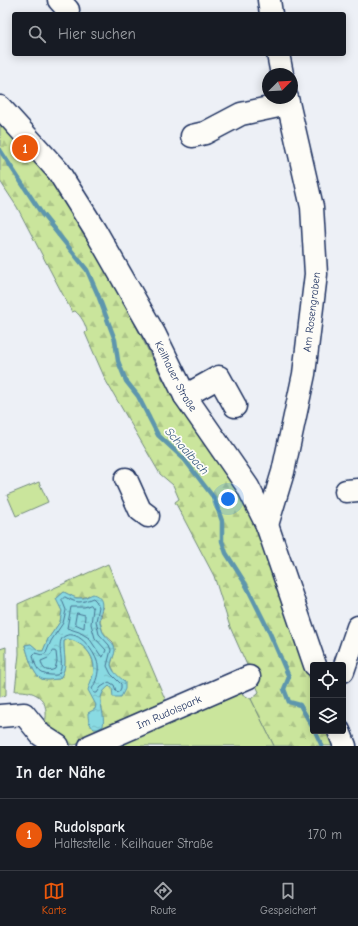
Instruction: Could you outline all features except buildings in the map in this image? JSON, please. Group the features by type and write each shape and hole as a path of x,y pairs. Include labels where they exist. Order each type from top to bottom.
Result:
{"street":[{"path":"269,0 272,12"},
{"path":"278,56 281,68"},
{"path":"192,136 205,133 241,114 277,104"},
{"name":"Am Rosengraben","path":"267,525 283,472 304,374 316,274 312,207 289,104"},
{"name":"Keilhauer Straße","path":"0,107 58,171 95,230 155,335 185,396 248,486 267,525 314,662"},
{"path":"185,396 219,377 235,406"},
{"path":"126,479 140,510 144,515 148,516"},
{"path":"346,662 358,627"},
{"name":"Im Rudolspark","path":"90,746 249,677"},
{"path":"0,716 24,714 41,735 58,746"},
{"path":"340,734 345,746"}],"green space":[{"path":"0,116 36,154 105,264 163,380 239,490 258,527 310,680 310,734 330,734 335,746 274,746 251,699 259,692 230,627 214,576 175,502 179,499 173,485 160,474 106,381 85,333 87,331 84,322 75,311 72,312 17,207 0,181"},
{"path":"39,482 48,502 16,516 7,495"},
{"path":"108,564 168,706 86,742 74,745 62,744 45,724 46,709 40,698 30,692 15,691 19,654 18,604","holes":["64,592 73,597 79,598 89,595 103,608 100,621 103,633 113,642 115,650 111,665 114,671 111,687 109,686 105,689 101,695 103,713 88,713 95,710 96,705 89,687 94,671 91,657 82,646 68,639 64,641 65,666 59,679 42,679 36,674 31,664 25,645 31,644 39,651 43,651 48,639 60,622 62,611 57,598"]},
{"path":"6,647 6,695 0,697 0,649"},
{"path":"237,691 251,699 274,746 100,746"}],"water":[{"path":"64,592 76,598 84,598 93,594 101,599 101,628 104,634 113,643 115,648 111,665 115,672 125,682 125,689 121,697 113,697 112,688 109,686 104,691 101,700 103,726 98,729 94,729 92,727 88,718 88,713 95,709 96,705 88,690 94,668 92,658 86,649 73,640 68,639 64,641 64,670 59,679 46,680 42,679 36,674 25,645 31,644 39,651 43,651 48,639 60,622 62,611 56,599"}],"waterway":[{"name":"Schaalbach","path":"0,150 42,214 87,270 115,340 118,361 126,381 138,396 158,435 184,459 214,498 222,521 222,541 226,553 245,583 268,629 289,677 284,689 289,702 300,705 310,723"},
{"name":"Schaalbach","path":"316,734 322,746"}],"place":[{"name":"Rudolspark","path":"25,148"}]}
